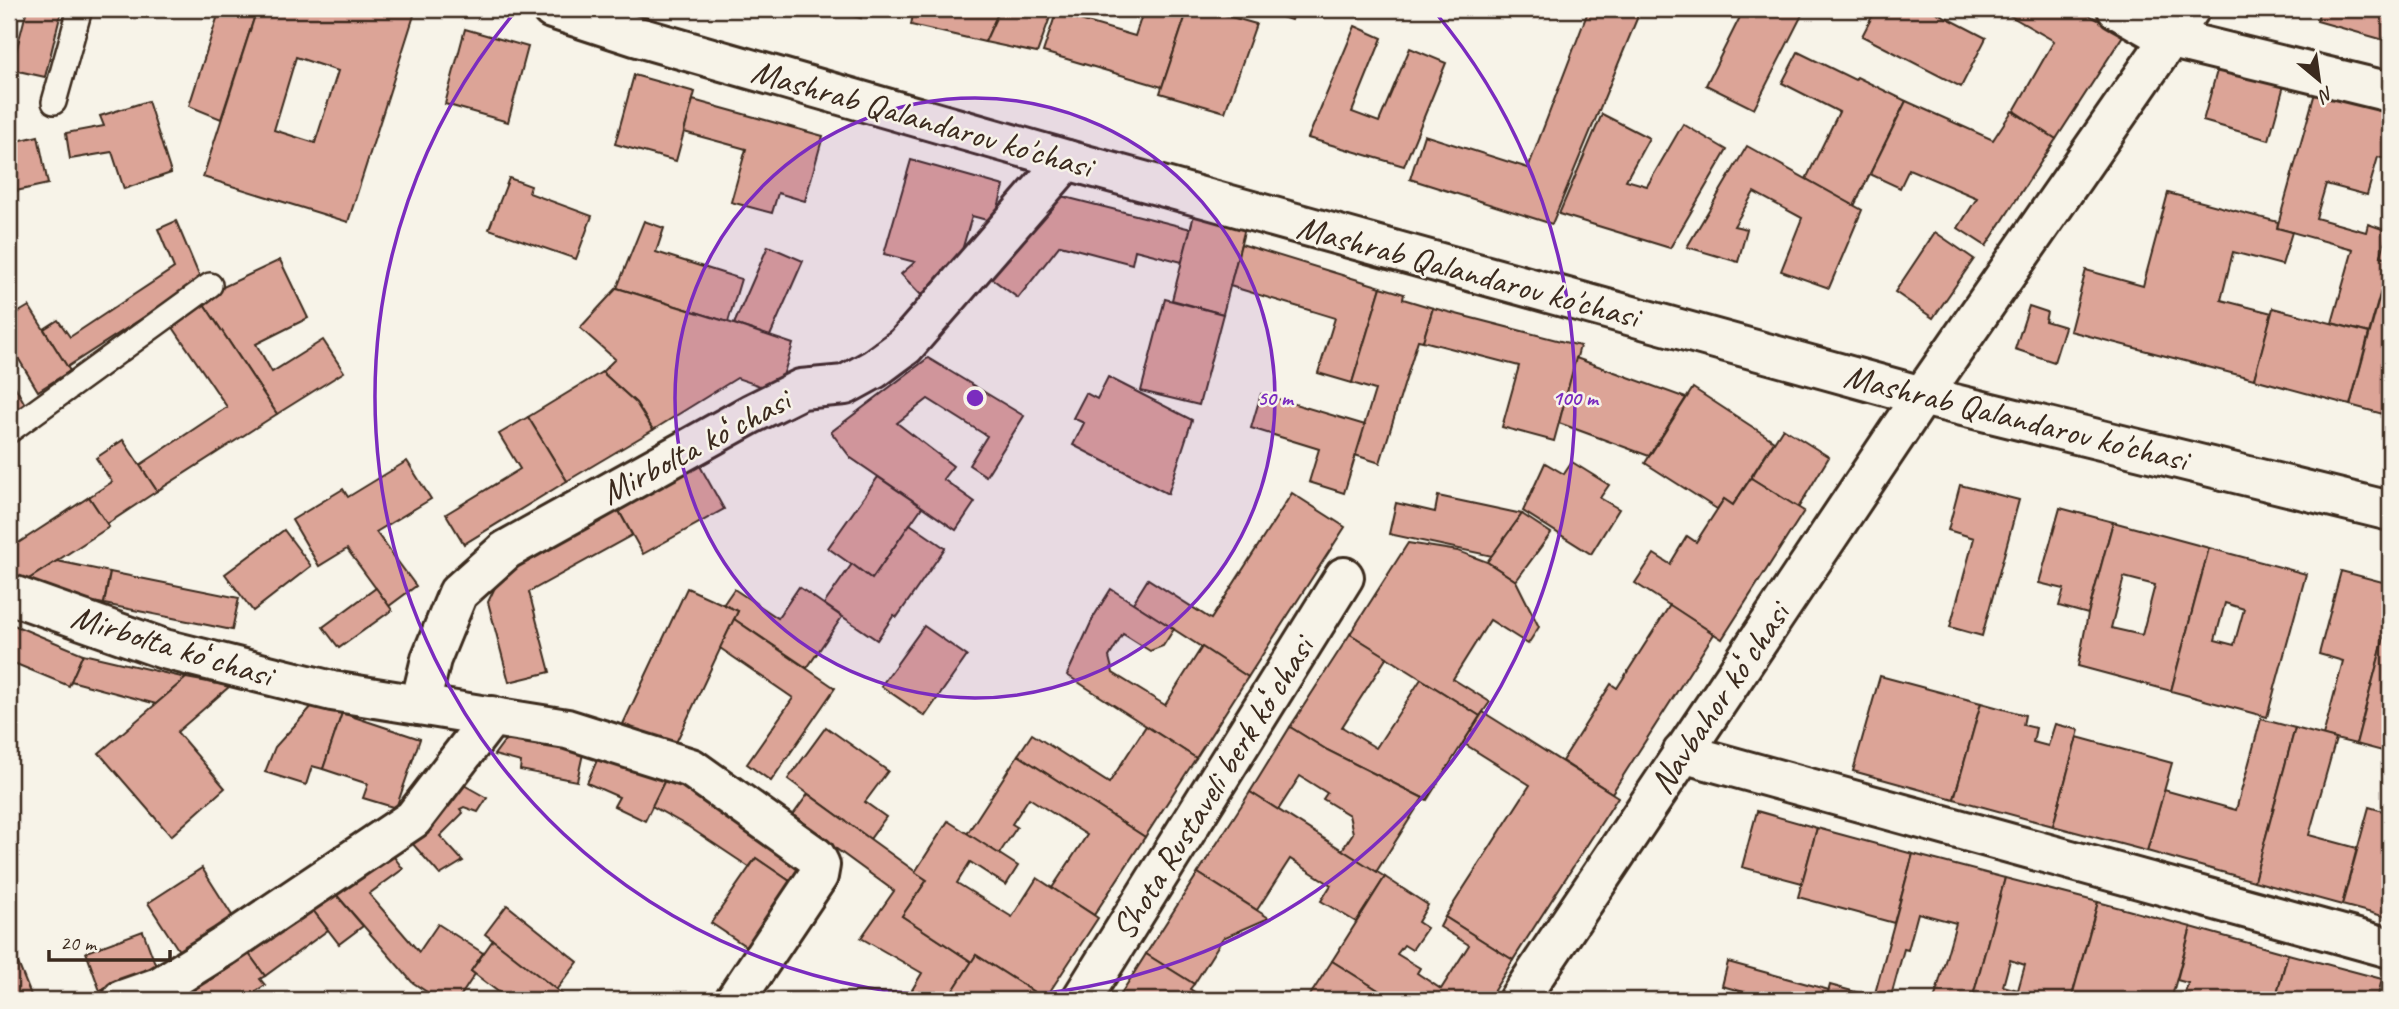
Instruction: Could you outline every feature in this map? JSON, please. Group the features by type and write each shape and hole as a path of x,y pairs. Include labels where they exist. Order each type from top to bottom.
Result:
{"street":[{"name":"Mashrab Qalandarov ko'chasi","path":"552,9 635,36 1067,160 1922,396 2390,511"},
{"path":"2116,9 2179,23 2390,92"},
{"name":"Navbahor koʻchasi","path":"1518,1000 1922,396 2179,23"},
{"name":"Mirbolta koʻchasi","path":"420,705 431,659 458,593 506,550 801,389 845,385 874,369 905,346 1067,160"},
{"name":"Shota Rustaveli berk koʻchasi","path":"1081,1000 1344,577"},
{"name":"Mirbolta koʻchasi","path":"9,594 164,649 332,691 567,729 691,768 816,857 820,865 818,876 735,1000"},
{"path":"122,1000 159,987 413,819 492,716"},
{"path":"1682,753 2390,948"}],"lane":[{"path":"54,102 80,9"},
{"path":"9,431 210,285"}],"building":[{"path":"27,9 62,9 45,77 14,70 12,67"},
{"path":"220,9 257,9 221,119 189,106"},
{"path":"257,9 416,9 348,222 203,177","holes":["296,57 338,71 315,143 274,130"]},
{"path":"825,9 863,9 861,18"},
{"path":"914,9 1000,9 985,42 911,25"},
{"path":"1000,9 1053,9 1037,53 985,42"},
{"path":"1144,9 1188,9 1162,87 1043,52 1056,13 1135,36"},
{"path":"1188,9 1203,9 1256,24 1225,112 1160,93"},
{"path":"1295,9 1291,20 1263,11"},
{"path":"1589,9 1641,9 1552,224 1410,179 1424,135 1528,168"},
{"path":"1744,9 1805,9 1754,109 1706,85"},
{"path":"1876,9 1930,9 1986,38 1961,87 1862,36"},
{"path":"2010,9 2078,9 2124,34 2056,139 2014,111 2054,41 2007,14"},
{"path":"2320,9 2390,9 2384,40 2317,21"},
{"path":"2390,15 2390,41 2384,40"},
{"path":"1355,26 1382,38 1352,112 1379,122 1410,48 1446,63 1404,166 1308,138"},
{"path":"465,29 528,47 508,122 445,104"},
{"path":"1798,52 1906,101 1854,206 1806,179 1839,112 1782,83"},
{"path":"2220,60 2286,78 2269,140 2203,121"},
{"path":"9,69 14,70 13,94 9,94"},
{"path":"634,75 695,92 676,161 615,144"},
{"path":"2318,82 2390,102 2390,160 2378,157 2367,195 2326,184 2316,218 2366,232 2368,224 2388,231 2381,256 2390,259 2369,333 2332,323 2353,249 2277,228"},
{"path":"693,100 823,136 805,201 778,193 772,213 731,202 746,149 684,132"},
{"path":"148,101 171,173 124,189 112,152 70,159 66,133 104,126 100,116"},
{"path":"1906,101 1993,140 2012,111 2056,139 1986,246 1958,228 1977,198 1909,169 1900,188 1870,174"},
{"path":"1602,114 1649,138 1626,180 1647,186 1683,124 1727,150 1670,248 1559,214"},
{"path":"38,136 48,184 16,191 9,170 9,143"},
{"path":"1747,146 1862,210 1829,288 1781,271 1802,218 1754,192 1734,226 1747,229 1738,262 1687,247"},
{"path":"911,160 1004,186 994,222 972,216 958,264 923,297 901,274 915,262 884,254"},
{"path":"509,178 531,186 529,193 592,216 576,259 489,229"},
{"path":"2168,193 2278,222 2277,228 2292,232 2282,265 2233,252 2221,300 2272,313 2254,379 2070,331 2086,270 2143,286"},
{"path":"1057,195 1191,229 1182,262 1135,250 1132,264 1060,245 1018,298 991,278"},
{"path":"1194,215 1245,228 1223,314 1172,300"},
{"path":"176,221 201,280 67,367 44,329 58,320 70,337 174,268 158,229"},
{"path":"644,221 664,228 656,252 741,279 728,322 617,288"},
{"path":"2390,224 2390,258 2381,256"},
{"path":"1935,232 1974,259 1933,318 1895,292"},
{"path":"1241,244 1381,287 1352,383 1318,373 1335,318 1230,286"},
{"path":"768,246 803,261 770,336 734,324"},
{"path":"2390,259 2390,416 2350,405"},
{"path":"280,260 308,318 256,344 272,372 323,340 344,372 277,414 200,298"},
{"path":"1381,287 1404,294 1403,299 1433,308 1423,341 1418,340 1380,463 1355,455 1375,390 1352,383"},
{"path":"617,288 793,344 778,392 737,378 653,430 636,403 602,372 615,359 580,328"},
{"path":"200,298 277,414 157,491 140,465 227,407 168,320"},
{"path":"1165,299 1223,314 1199,405 1141,391"},
{"path":"29,306 70,371 38,391 9,343 9,318"},
{"path":"2029,306 2047,312 2045,321 2065,327 2054,362 2015,349"},
{"path":"1433,308 1580,346 1554,441 1502,427 1519,366 1423,341"},
{"path":"2273,308 2369,333 2350,405 2254,379"},
{"path":"928,358 1024,416 986,476 969,465 987,436 928,399 897,423 953,466 943,479 975,502 956,530 851,458 831,432"},
{"path":"1576,358 1686,398 1649,456 1559,423"},
{"path":"602,372 636,403 653,430 567,481 528,417"},
{"path":"9,376 26,406 9,420"},
{"path":"1108,377 1192,420 1168,494 1073,445 1084,423 1073,418 1086,393 1097,399"},
{"path":"1693,388 1774,441 1733,505 1724,499 1717,509 1645,463"},
{"path":"1261,394 1365,425 1344,493 1309,482 1319,449 1251,428"},
{"path":"528,417 567,481 464,544 446,514 520,469 499,434"},
{"path":"1783,428 1829,457 1798,508 1751,478"},
{"path":"123,440 157,491 107,524 89,497 112,482 96,458"},
{"path":"695,457 724,509 643,554 614,502"},
{"path":"407,461 431,499 376,532 416,586 389,606 347,549 319,566 292,520 343,489 348,497"},
{"path":"1572,462 1609,485 1600,498 1619,509 1591,554 1523,511 1545,463 1564,474"},
{"path":"878,477 922,507 872,579 828,548"},
{"path":"1751,478 1804,511 1722,639 1635,583 1654,554 1670,564 1687,536 1696,542 1724,499 1733,505"},
{"path":"1960,485 2019,500 1982,636 1950,627 1974,538 1948,530"},
{"path":"1292,493 1345,527 1248,677 1133,603 1148,579 1211,619"},
{"path":"1438,496 1522,514 1492,556 1389,534 1396,503 1435,512"},
{"path":"89,497 109,527 15,588 9,584 9,549"},
{"path":"614,502 632,535 529,592 550,672 509,682 488,602 508,560"},
{"path":"2060,508 2113,522 2088,614 2059,606 2064,589 2039,583"},
{"path":"1522,514 1551,533 1516,581 1487,562"},
{"path":"2113,522 2209,548 2171,691 2078,666 2088,614","holes":["2124,577 2155,585 2142,635 2111,628"]},
{"path":"910,524 945,548 897,617 894,615 877,640 824,604 852,564 872,579"},
{"path":"284,530 311,566 253,611 225,574"},
{"path":"1408,543 1458,551 1487,562 1516,581 1539,627 1528,644 1490,620 1453,679 1490,702 1480,716 1350,634"},
{"path":"2209,548 2306,574 2267,717 2171,691","holes":["2225,603 2244,609 2234,645 2215,640"]},
{"path":"57,561 110,572 104,604 15,588"},
{"path":"2341,571 2390,584 2390,615 2356,744 2323,736 2343,661 2319,654"},
{"path":"110,572 239,598 232,630 104,604"},
{"path":"799,587 842,617 807,668 734,619 738,611 723,605 734,589 778,618"},
{"path":"376,588 392,610 339,648 323,627"},
{"path":"687,588 738,611 674,747 623,724"},
{"path":"1111,589 1174,629 1163,646 1150,651 1123,634 1109,657 1113,673 1165,705 1202,647 1248,677 1196,758 1067,675 1094,616"},
{"path":"1670,605 1714,634 1612,793 1562,761 1611,684 1617,688"},
{"path":"2390,615 2390,753 2356,744"},
{"path":"734,619 835,688 771,781 747,764 793,698 720,648"},
{"path":"9,623 83,654 69,686 9,661"},
{"path":"924,626 967,656 925,716 881,686"},
{"path":"1350,634 1387,657 1342,727 1376,748 1421,679 1480,716 1427,800 1327,750 1290,727"},
{"path":"83,654 186,678 156,704 71,681"},
{"path":"1880,676 1981,703 1954,799 1853,771"},
{"path":"186,678 230,686 177,732 225,788 171,836 99,753"},
{"path":"1981,703 2025,715 2023,725 2036,728 2033,742 2048,746 2055,724 2079,730 2053,826 1954,799"},
{"path":"314,704 342,713 323,769 312,766 306,785 265,772 275,747"},
{"path":"1483,712 1618,797 1513,960 1445,917 1530,785 1463,743"},
{"path":"342,713 420,739 396,808 363,798 368,784 323,769"},
{"path":"2261,719 2295,728 2254,881 2147,851 2164,790 2236,810"},
{"path":"1146,726 1196,758 1145,837 1018,755 1032,734 1109,783"},
{"path":"826,727 888,771 865,802 886,817 870,839 788,779"},
{"path":"1290,727 1327,750 1423,798 1376,872 1342,850 1353,833 1349,815 1323,799 1327,793 1300,776 1278,810 1250,792"},
{"path":"2295,728 2336,739 2309,835 2357,848 2342,905 2254,881"},
{"path":"508,736 584,749 577,781 520,770 521,762 494,755"},
{"path":"2077,737 2172,763 2147,851 2053,826"},
{"path":"601,751 666,778 645,821 614,806 619,797 587,783"},
{"path":"1018,755 1145,837 1094,915 1052,888 1087,835 1029,798 1012,824 1017,827 999,854 967,834"},
{"path":"666,778 811,866 797,886 756,858 749,867 652,806"},
{"path":"462,784 487,798 478,812 464,807 460,809 463,813 440,836 463,861 440,875 404,834"},
{"path":"1250,792 1385,877 1356,922 1321,901 1331,885 1290,859 1257,910 1198,873"},
{"path":"808,794 927,880 902,916 972,962 947,1000 906,1000 922,973 861,938 894,891 835,848 829,857 785,826"},
{"path":"2369,807 2390,813 2390,918 2342,905"},
{"path":"1757,811 1817,828 1802,883 1742,867"},
{"path":"948,821 1018,866 1006,885 970,862 957,883 1012,917 1037,878 1098,918 1045,999 976,955 972,962 902,916 927,880 915,872"},
{"path":"1817,828 1913,854 1894,923 1798,897"},
{"path":"389,850 403,869 369,894 419,952 438,924 483,953 471,971 475,974 458,1000 439,1000 412,982 334,892"},
{"path":"1913,854 2005,878 1972,1000 1934,1000 1956,923 1918,913 1908,950 1904,949 1890,1000 1874,997"},
{"path":"756,858 797,886 753,951 711,923"},
{"path":"202,868 235,920 181,954 148,903"},
{"path":"1198,873 1269,918 1223,938 1194,984 1146,954"},
{"path":"1385,877 1428,905 1418,922 1427,928 1412,950 1404,945 1397,954 1420,968 1417,973 1441,989 1469,945 1440,927 1445,917 1513,960 1488,1000 1394,1000 1332,961"},
{"path":"2005,878 2098,902 2071,1000 1972,1000","holes":["2010,960 2025,965 2018,990 2003,986"]},
{"path":"334,892 363,926 339,944 312,909"},
{"path":"2098,902 2191,927 2171,1000 2071,1000"},
{"path":"507,905 578,962 556,990 485,934"},
{"path":"312,909 328,930 265,976 249,954"},
{"path":"2191,927 2288,954 2275,1000 2183,1000 2188,983 2177,980"},
{"path":"143,931 157,969 100,991 86,952"},
{"path":"493,940 562,994 557,1000 509,1000 471,971"},
{"path":"249,954 265,976 260,979 265,985 243,1000 171,1000 225,971"},
{"path":"1146,954 1194,984 1190,989 1207,1000 1117,1000"},
{"path":"2288,954 2382,979 2377,1000 2275,1000"},
{"path":"976,955 1045,999 1048,1000 947,1000"},
{"path":"1332,961 1394,1000 1307,1000"},
{"path":"1728,962 1829,990 1826,1000 1773,1000 1722,986"},
{"path":"18,963 33,1000 9,1000 9,967"},
{"path":"1830,985 1874,997 1888,1000 1826,1000"},
{"path":"753,991 781,1000 748,1000"}]}
